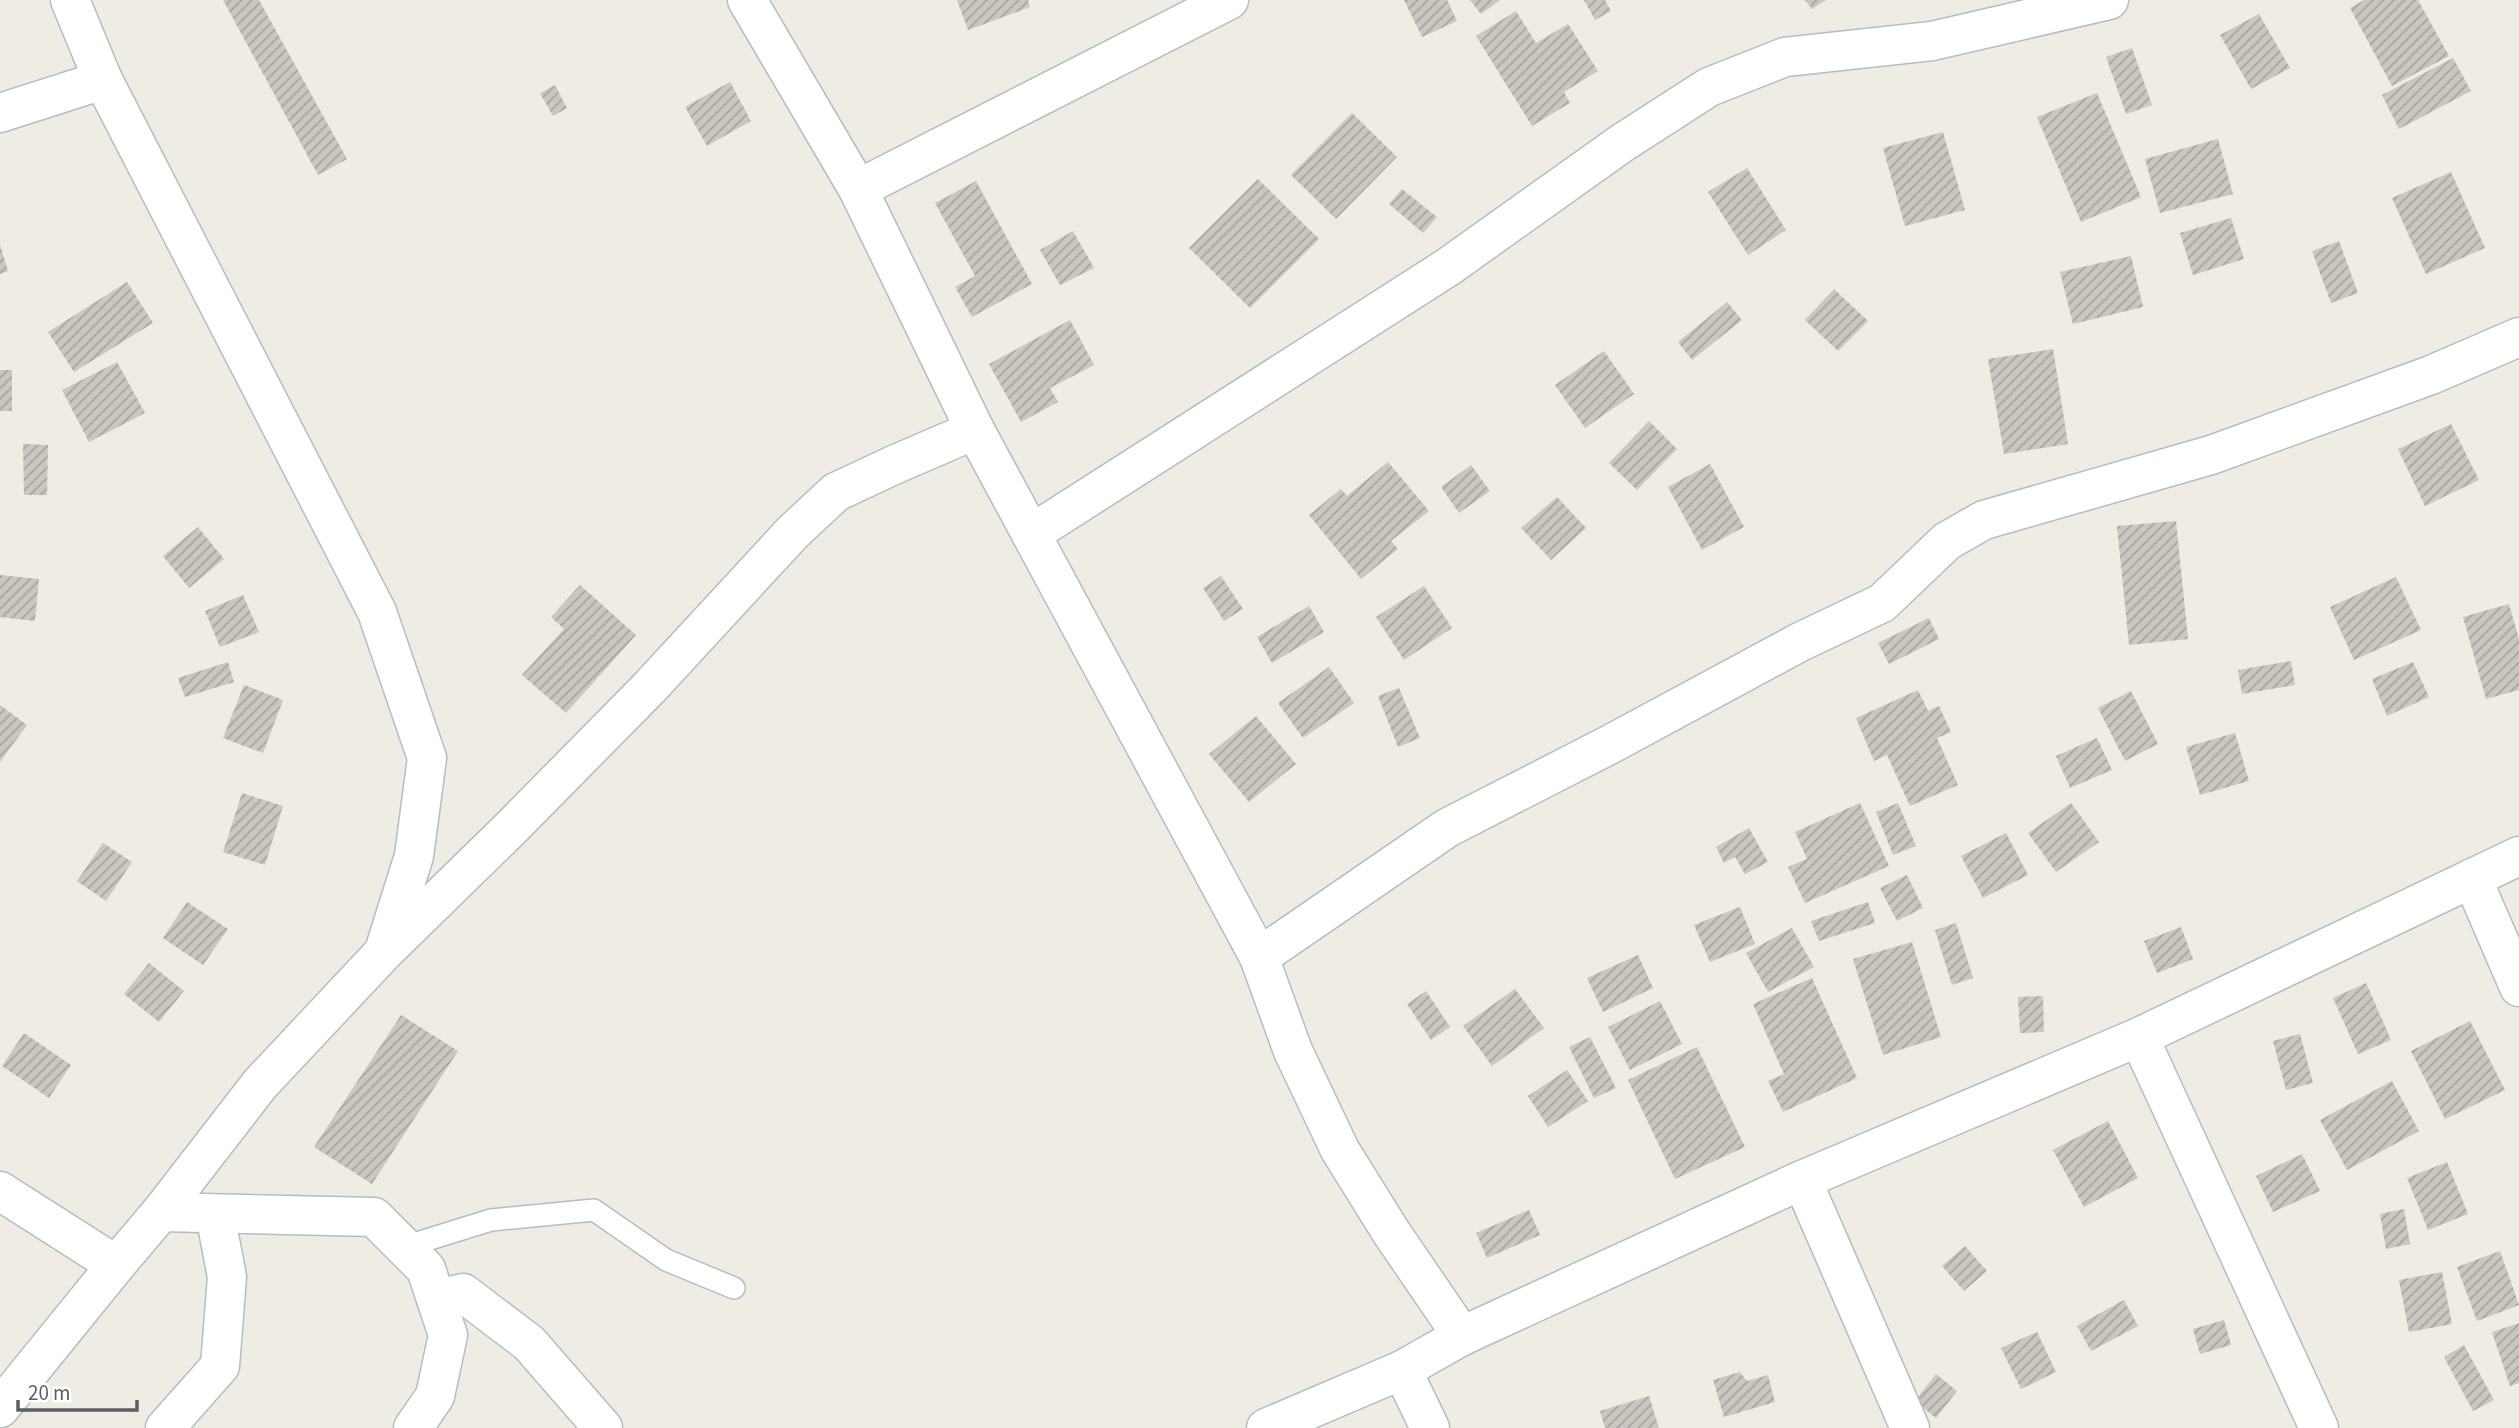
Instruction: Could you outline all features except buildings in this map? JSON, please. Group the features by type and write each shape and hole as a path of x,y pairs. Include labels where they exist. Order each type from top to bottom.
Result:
{"street":[{"path":"70,0 103,80 377,612 427,758 414,856 383,953"},
{"path":"747,0 858,189 975,430 1259,957 1293,1051 1340,1150 1391,1232 1462,1336"},
{"path":"858,189 1229,0"},
{"path":"1031,534 1448,267 1622,143 1709,87 1785,57 1932,41 2109,0"},
{"path":"0,113 103,80"},
{"path":"1259,957 1447,828 1800,642 1882,603 1947,541 1984,520 2211,455 2431,375 2519,337"},
{"path":"0,1408 162,1212 260,1084 383,953 591,747 793,532 836,492 975,430"},
{"path":"1266,1428 1402,1370 1462,1336 1802,1180 2139,1037 2519,856"},
{"path":"2472,878 2519,987"},
{"path":"2139,1037 2319,1428"},
{"path":"1802,1180 1910,1428"},
{"path":"0,1191 116,1265"},
{"path":"162,1212 374,1217 426,1269 448,1335 435,1396 413,1428"},
{"path":"165,1428 220,1366 227,1277 215,1214"},
{"path":"436,1299 463,1293 529,1343 603,1428"},
{"path":"1402,1370 1430,1428"}],"lane":[{"path":"404,1247 491,1220 594,1210 666,1260 734,1288"}]}
